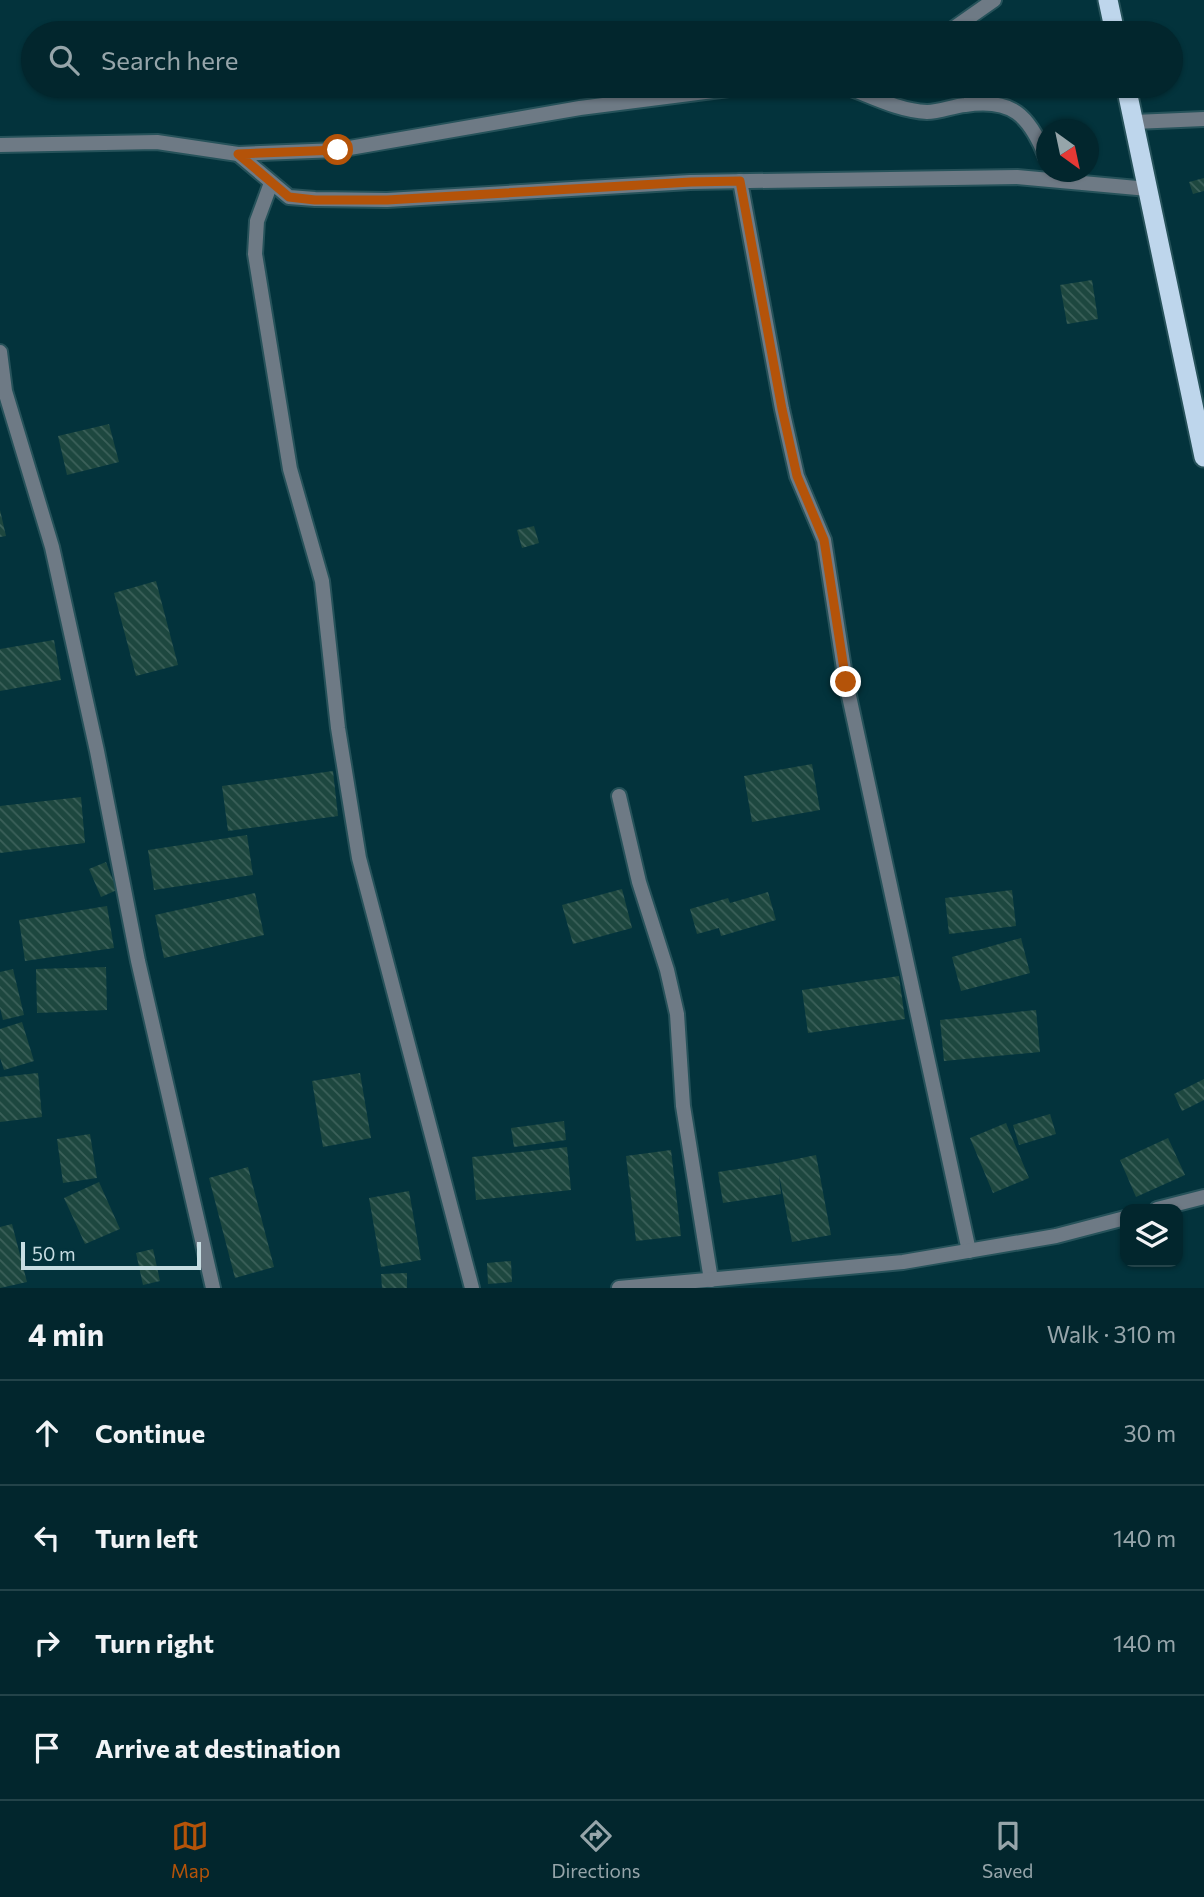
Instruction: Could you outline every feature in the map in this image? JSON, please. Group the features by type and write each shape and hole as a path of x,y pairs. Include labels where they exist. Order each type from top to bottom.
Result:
{"highway":[{"path":"1108,0 1112,21"},
{"path":"1129,98 1204,457"}],"street":[{"path":"964,21 994,0"},
{"path":"0,145 157,142 238,154 338,150 580,108 658,98"},
{"path":"875,98 899,107 929,112 966,104 999,103 1018,111 1036,134"},
{"path":"1134,122 1204,119"},
{"path":"238,154 289,197 315,200 387,200 677,183 1036,176"},
{"path":"740,181 797,476 824,540 846,682 969,1251"},
{"path":"1097,182 1148,189"},
{"path":"271,183 257,221 255,254 290,469 322,581 338,728 359,858 472,1288"},
{"path":"0,352 5,391 55,560 97,751 138,961 213,1288"},
{"path":"620,796 639,882 667,970 677,1014 683,1106 711,1280"},
{"path":"1177,1204 1204,1197"},
{"path":"619,1288 903,1262 1056,1236 1120,1219"}],"building":[{"path":"1204,178 1204,191 1193,194 1189,182"},
{"path":"1092,280 1098,319 1067,324 1060,285"},
{"path":"109,424 119,462 67,475 58,436"},
{"path":"0,510 6,536 0,537"},
{"path":"534,526 539,543 522,548 517,530"},
{"path":"156,581 178,665 136,676 114,593"},
{"path":"54,640 61,680 0,691 0,649"},
{"path":"812,764 820,810 752,822 744,776"},
{"path":"333,771 338,816 228,831 222,786"},
{"path":"81,797 85,843 0,853 0,806"},
{"path":"247,835 253,875 154,890 148,850"},
{"path":"106,862 117,890 101,897 89,869"},
{"path":"622,889 632,928 573,944 562,905"},
{"path":"1012,890 1016,926 949,934 945,898"},
{"path":"768,892 776,920 721,936 719,928 697,934 690,909 728,898 730,903"},
{"path":"255,893 264,935 164,958 155,915"},
{"path":"107,906 114,948 25,961 19,920"},
{"path":"1021,938 1030,973 961,991 952,957"},
{"path":"106,967 107,1010 37,1013 36,969"},
{"path":"13,969 24,1015 3,1020 0,1008 0,972"},
{"path":"899,976 905,1019 808,1033 802,990"},
{"path":"1036,1010 1040,1052 944,1061 940,1020"},
{"path":"22,1022 34,1061 4,1070 0,1058 0,1029"},
{"path":"38,1073 42,1117 0,1122 0,1077"},
{"path":"360,1073 371,1138 323,1147 312,1081"},
{"path":"1204,1079 1204,1100 1182,1111 1174,1094"},
{"path":"1050,1114 1056,1134 1019,1145 1013,1125"},
{"path":"564,1121 566,1140 514,1147 511,1128"},
{"path":"1006,1123 1029,1178 993,1193 970,1138"},
{"path":"90,1134 97,1178 63,1183 57,1139"},
{"path":"1168,1138 1185,1175 1136,1197 1120,1160"},
{"path":"567,1147 571,1190 476,1200 472,1157"},
{"path":"671,1150 681,1236 636,1241 626,1156"},
{"path":"816,1155 831,1235 792,1242 779,1175 781,1194 723,1203 718,1172"},
{"path":"248,1167 274,1267 235,1278 209,1178"},
{"path":"99,1182 120,1229 85,1244 64,1198"},
{"path":"409,1191 421,1260 381,1267 369,1198"},
{"path":"12,1224 27,1282 0,1288 0,1227"},
{"path":"153,1249 160,1281 143,1285 136,1253"},
{"path":"511,1261 512,1282 488,1284 487,1263"},
{"path":"407,1273 407,1288 382,1288 381,1274"}],"route":[{"path":"338,150 238,154 289,197 315,200 387,200 740,181 797,476 824,540 846,682"}]}
